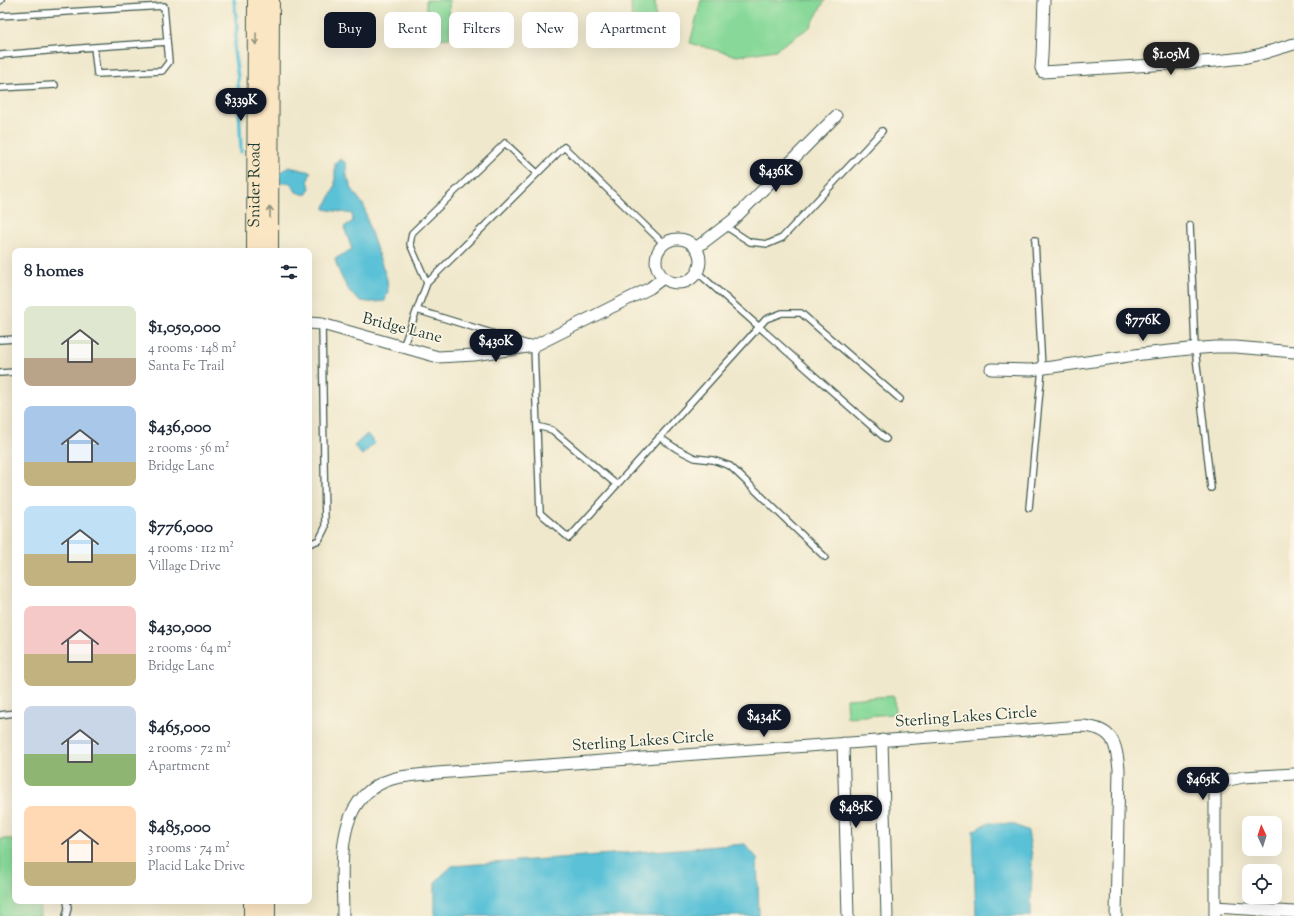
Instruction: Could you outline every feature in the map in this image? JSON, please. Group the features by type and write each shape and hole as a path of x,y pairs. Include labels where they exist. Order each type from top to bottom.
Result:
{"street":[{"name":"Snider Road","path":"255,248 256,0"},
{"name":"Snider Road","path":"270,248 271,0"},
{"path":"1044,0 1041,68 1043,72 1243,58 1294,44"},
{"path":"696,248 733,220 836,116"},
{"path":"672,239 686,240 696,248 700,259 700,265 693,278 683,283 670,282 663,278 658,272 656,261 657,253 664,244 672,239"},
{"name":"Bridge Lane","path":"312,324 322,324 438,357 474,355 534,346 650,288 663,278"},
{"path":"991,370 1032,370 1195,348 1235,347 1294,352"},
{"name":"Sterling Lakes Circle","path":"343,916 344,834 350,816 360,800 367,793 378,785 391,779 437,774 882,740 1092,726 1101,729 1108,734 1114,741 1117,750 1119,769 1116,916"},
{"path":"882,740 886,916"},
{"path":"843,743 848,916"},
{"path":"1294,774 1243,777 1215,783 1215,911 1294,912"},
{"path":"252,904 252,916"},
{"path":"267,904 267,916"}],"lane":[{"path":"0,16 164,3 169,62 162,71 97,74 94,48"},
{"path":"0,55 168,42"},
{"path":"0,88 55,85"},
{"path":"725,226 750,242 768,244 782,238 882,131"},
{"path":"427,284 410,244 412,233 504,143 537,173"},
{"path":"403,347 427,284 564,147 664,244"},
{"path":"1190,225 1195,348 1211,488"},
{"path":"1029,508 1042,368 1035,240"},
{"path":"697,272 886,439"},
{"path":"416,310 534,346 540,512 569,538 766,318 782,313 801,313 900,399"},
{"path":"312,543 319,540 325,528 322,324"},
{"path":"0,340 12,339"},
{"path":"0,373 12,372"},
{"path":"537,426 552,430 617,485"},
{"path":"659,437 677,449 695,458 713,460 730,466 825,557"},
{"path":"0,715 12,713"},
{"path":"66,916 67,904"}],"green space":[{"path":"426,0 449,0 449,38 441,38 441,12 426,12"},
{"path":"631,0 655,0 655,12 631,12"},
{"path":"701,0 825,0 810,27 775,50 737,56 690,43"},
{"path":"894,696 895,714 847,717 846,699"},
{"path":"0,839 12,839 12,904 39,904 40,916 0,916"}],"water":[{"path":"340,159 346,163 347,177 352,189 364,206 370,230 387,279 388,291 385,301 368,302 357,299 341,277 336,264 335,259 352,249 344,227 353,221 352,214 324,209 335,187 335,164"},
{"path":"289,167 311,172 308,180 310,188 306,195 296,192 291,183 278,183 280,172"},
{"path":"367,434 375,443 362,455 354,446"},
{"path":"988,823 1013,824 1028,831 1032,856 1031,916 976,916 973,831"},
{"path":"745,844 757,858 759,916 435,916 435,882 452,866"}],"waterway":[{"path":"234,0 237,26 234,51 238,77 241,152"}]}
